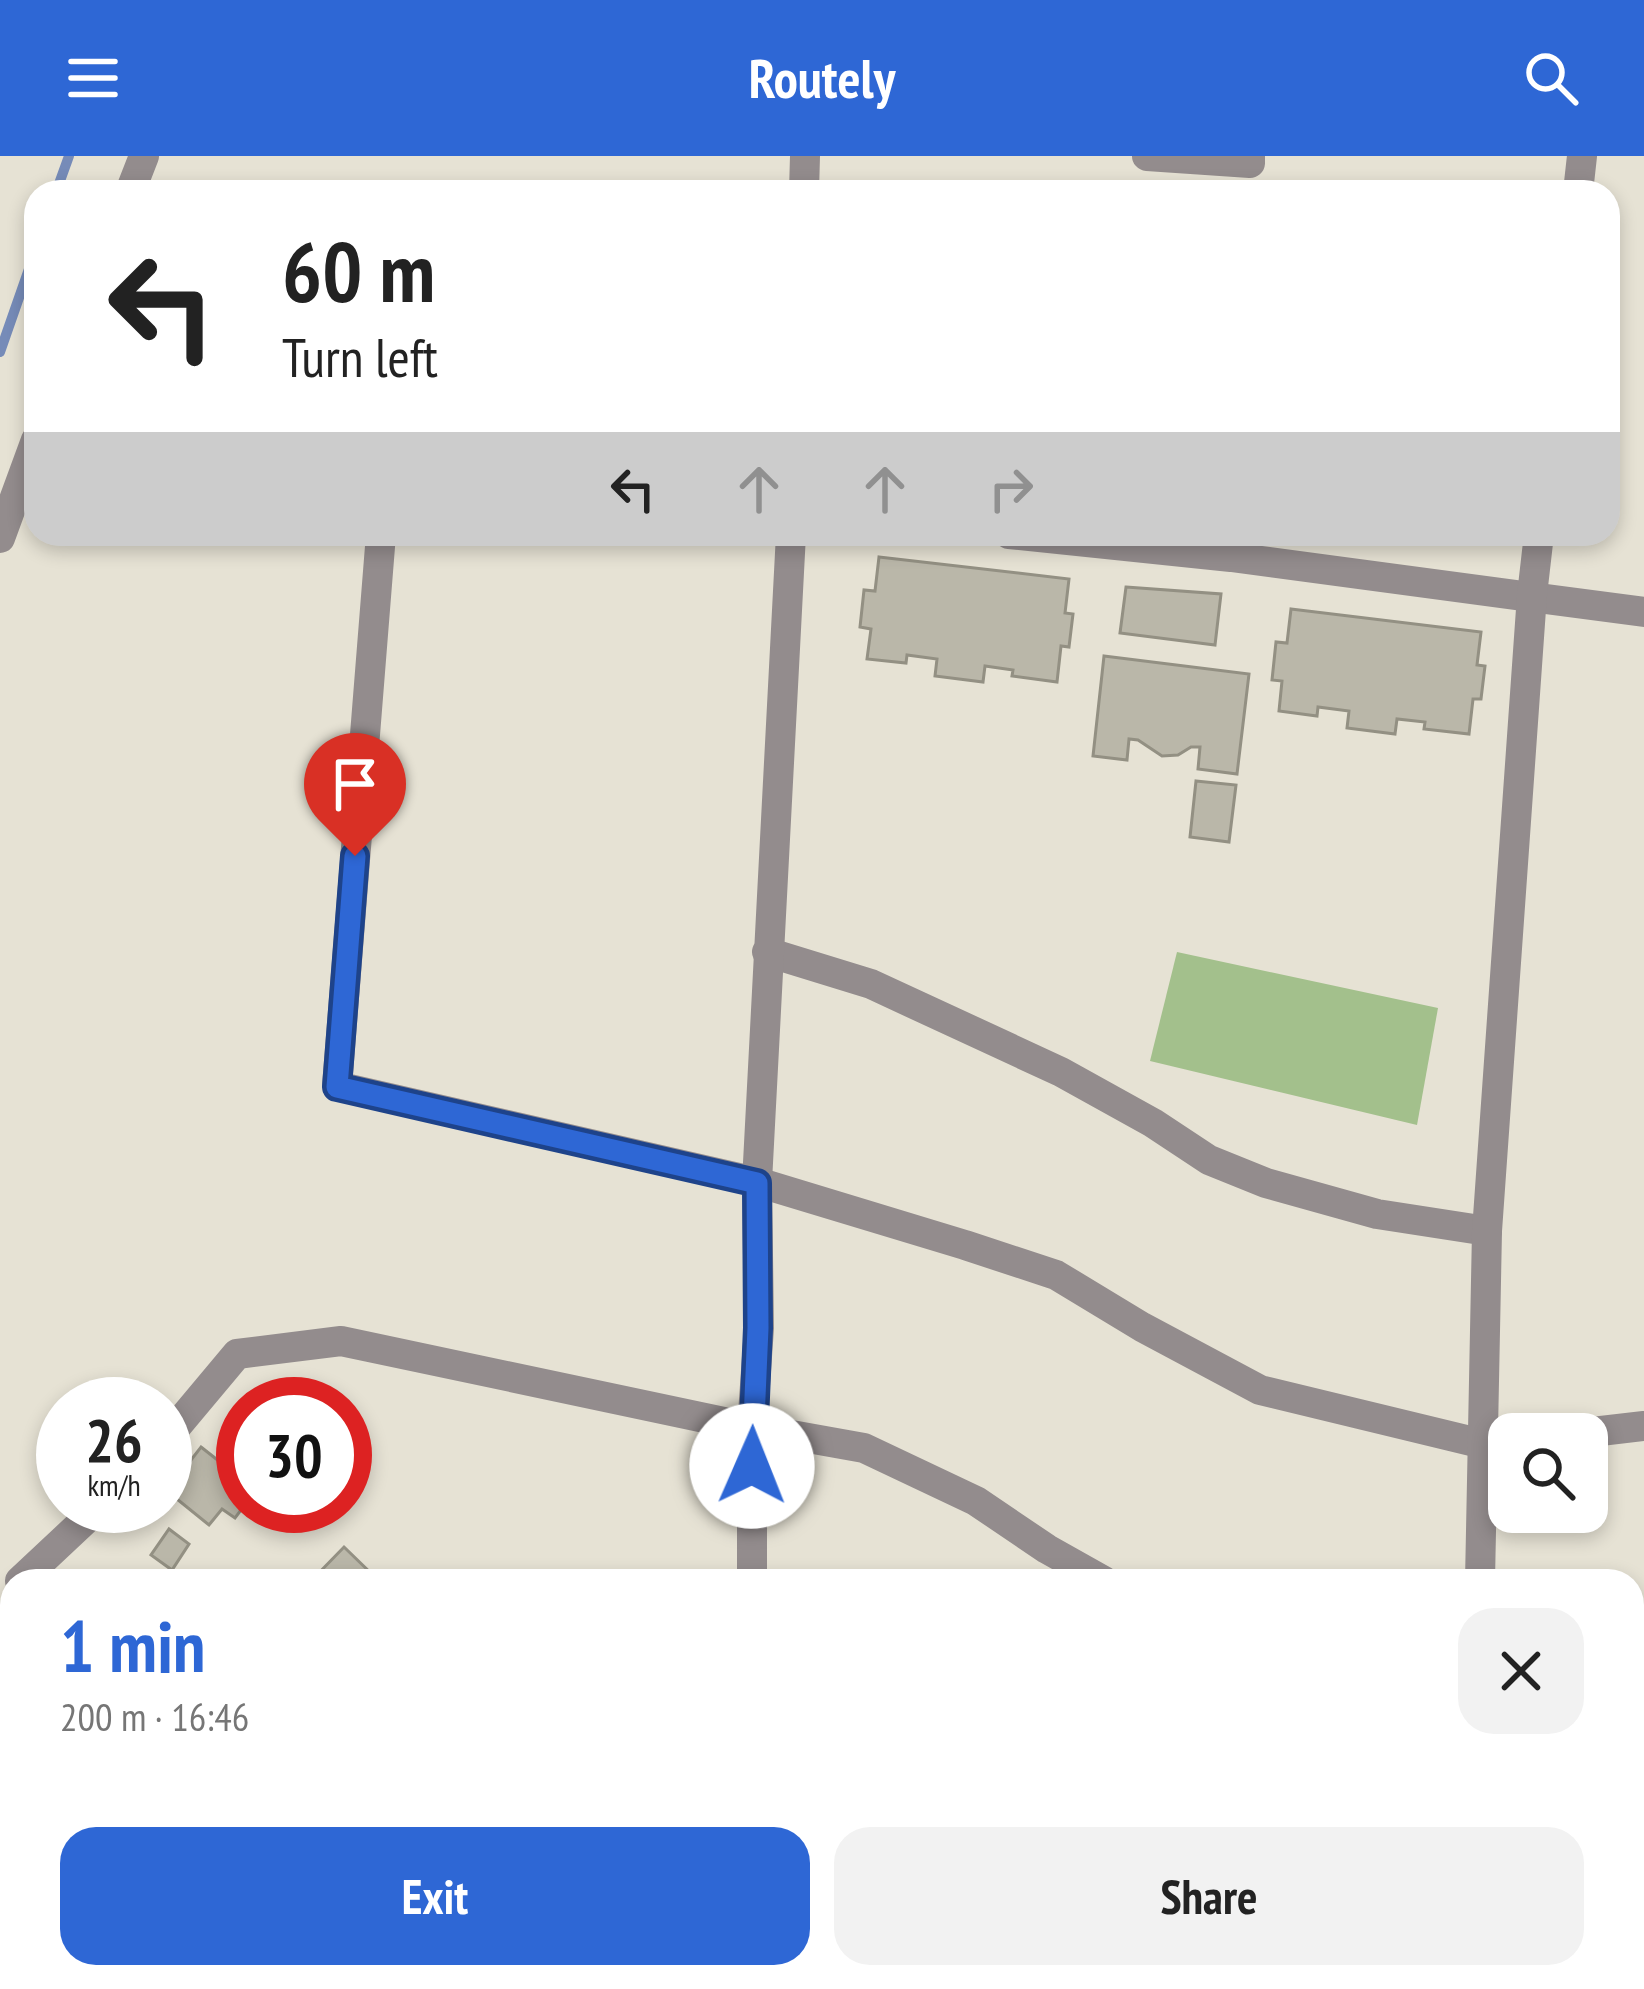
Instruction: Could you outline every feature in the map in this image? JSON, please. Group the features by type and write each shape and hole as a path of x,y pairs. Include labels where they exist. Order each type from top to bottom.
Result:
{"street":[{"path":"1148,156 1250,163 1250,156"},
{"path":"0,538 24,473"},
{"path":"380,546 337,1087 757,1183 1056,1275 1260,1390 1488,1441"},
{"path":"752,1569 757,1183 789,546"},
{"path":"1125,546 1644,612"},
{"path":"1495,1413 1487,1231 1538,546"},
{"path":"767,952 871,984 1061,1072 1209,1160 1266,1183 1377,1214 1487,1231"},
{"path":"192,1408 237,1354 341,1341 864,1448 976,1502 1082,1569"},
{"path":"1608,1430 1644,1426"},
{"path":"1481,1569 1488,1512"},
{"path":"33,1569 71,1533"}],"green space":[{"path":"1177,952 1438,1008 1417,1125 1150,1061"}],"building":[{"path":"879,557 1069,579 1065,613 1073,614 1069,647 1061,646 1057,682 1012,676 1013,670 985,666 983,682 935,676 937,659 907,655 906,663 867,659 871,629 860,627 864,590 875,591"},
{"path":"1126,587 1221,594 1215,645 1120,633"},
{"path":"1291,609 1481,632 1477,665 1485,666 1481,699 1473,699 1469,734 1424,729 1425,722 1397,719 1395,734 1347,728 1349,711 1318,707 1317,716 1279,711 1282,681 1272,680 1276,642 1287,643"},
{"path":"1104,656 1249,674 1237,774 1198,769 1200,747 1162,756 1129,739 1127,760 1093,756"},
{"path":"1196,781 1236,785 1229,842 1190,837"},
{"path":"201,1447 216,1459 216,1516 209,1525 192,1511 192,1459"},
{"path":"166,1533 189,1544 171,1569 151,1555"},
{"path":"344,1547 367,1569 323,1569"}],"waterway":[{"path":"60,180 69,156"},
{"path":"0,352 24,283"}],"route":[{"path":"355,856 337,1087 757,1183 752,1466"}]}
